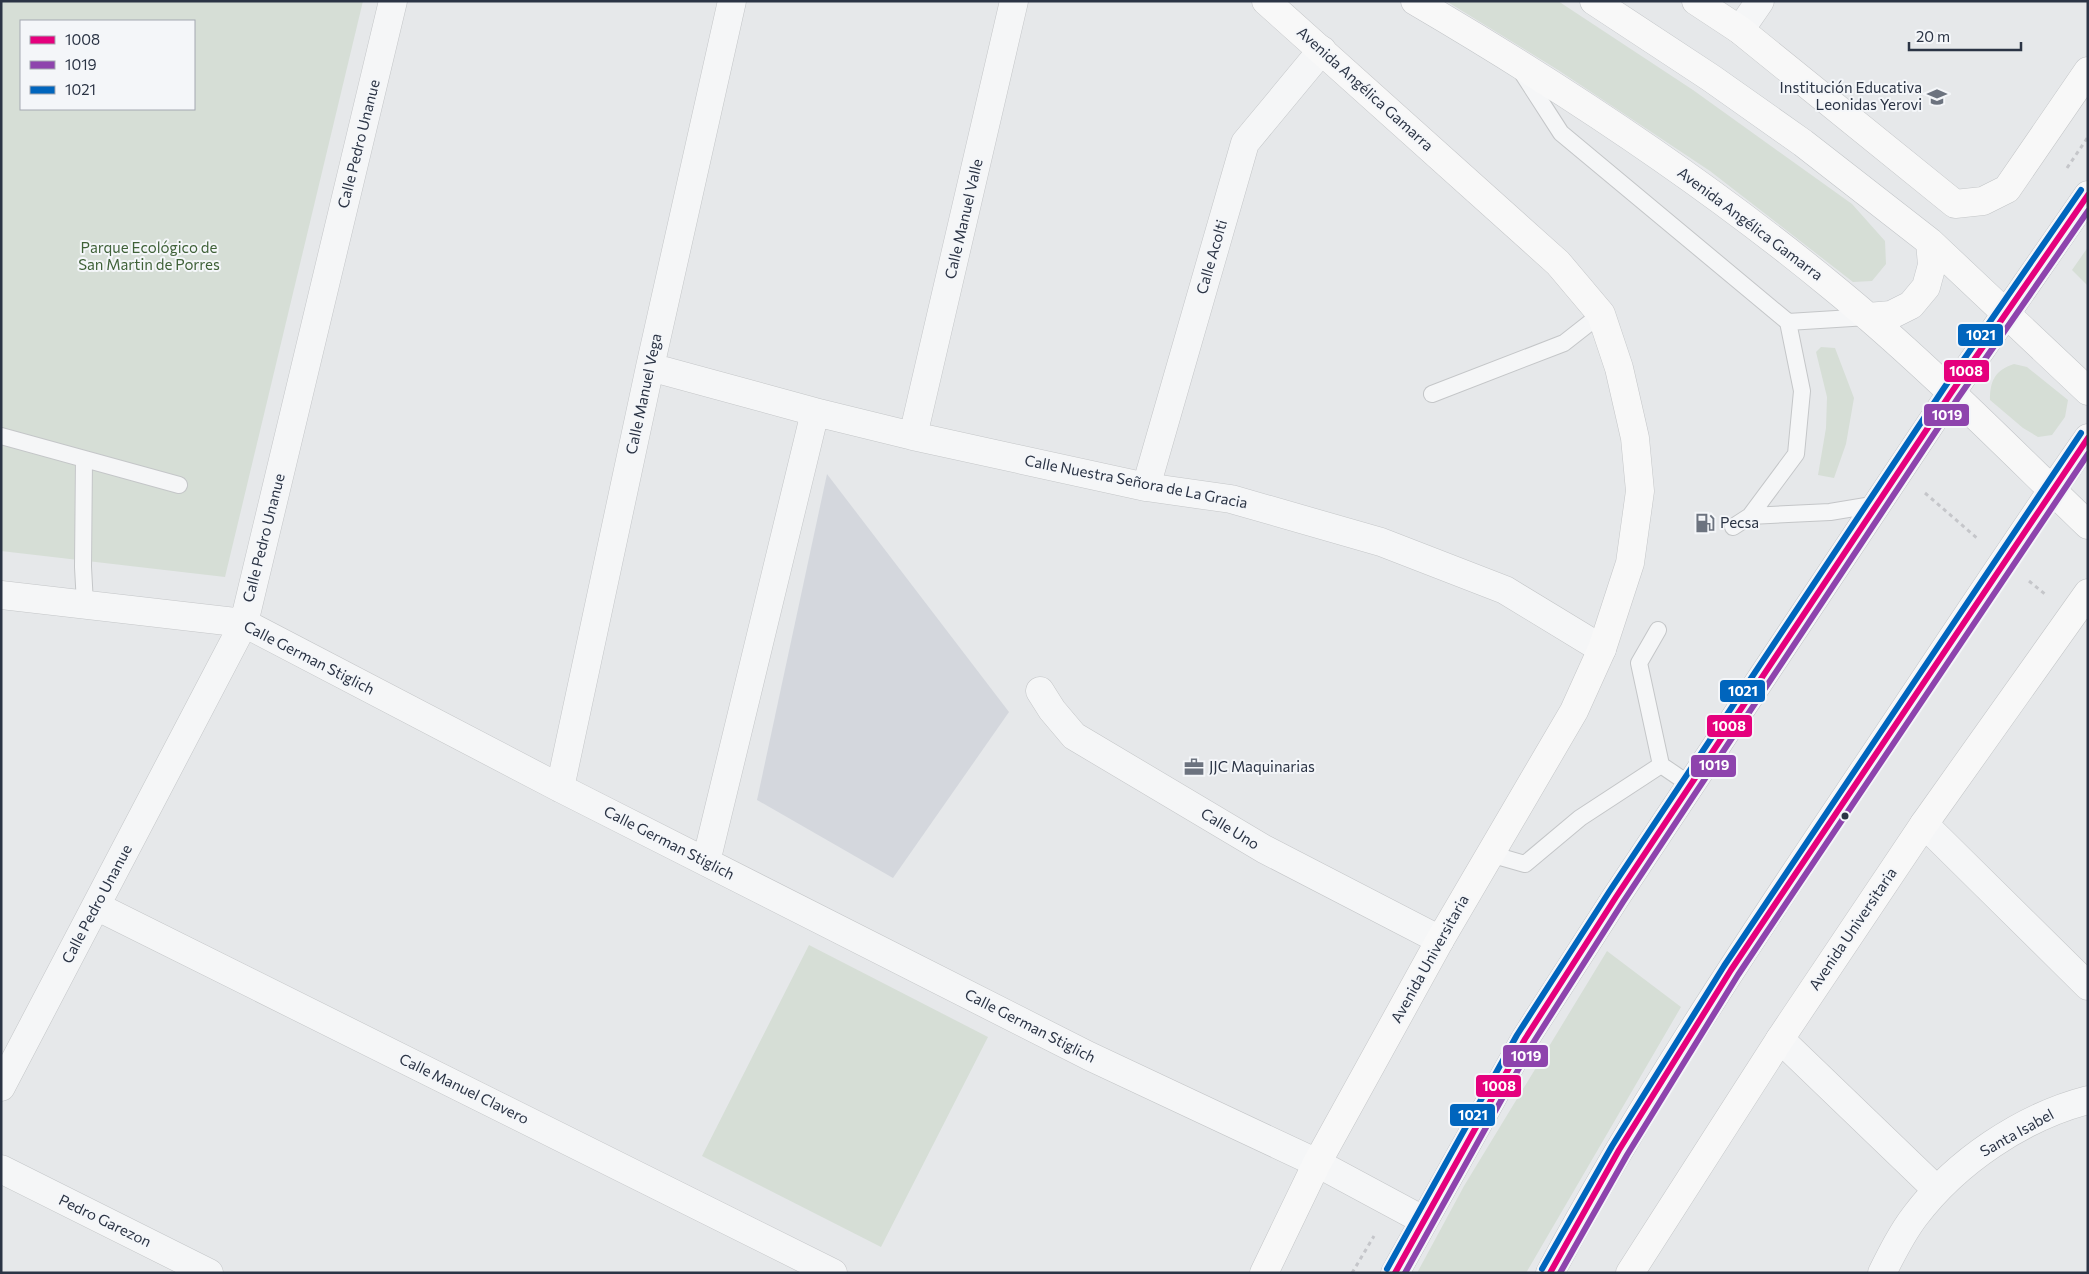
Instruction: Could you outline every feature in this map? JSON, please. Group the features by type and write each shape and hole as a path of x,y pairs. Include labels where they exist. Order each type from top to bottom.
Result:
{"main road":[{"name":"Avenida Angélica Gamarra","path":"1266,1 1558,263 1601,314 1619,368 1631,421 1640,491 1630,563 1602,649"},
{"name":"Avenida Angélica Gamarra","path":"1415,1 1589,107 1748,220 1868,317 1951,393 2088,525"},
{"path":"1594,1 1711,78 1803,143 1930,242 2088,391"},
{"path":"1696,1 1740,30 1956,204 1983,201 2007,190 2088,71"},
{"path":"1395,1273 1525,1039 1690,784 1951,393 2088,195"},
{"path":"1868,317 1891,315 1911,305 1926,287 1932,265 1930,242"},
{"path":"1550,1273 1664,1074 1700,1017 2003,561 2088,438"},
{"name":"Avenida Universitaria","path":"1630,1273 1780,1038 1924,824 2088,593"},
{"path":"2056,640 2088,631"},
{"name":"Avenida Universitaria","path":"1264,1273 1317,1163 1440,940 1574,711 1602,649"}],"street":[{"name":"Calle Pedro Unanue","path":"1,1087 244,623 394,1"},
{"name":"Calle Manuel Vega","path":"560,788 650,367 732,1"},
{"name":"Calle Manuel Valle","path":"913,436 1014,1"},
{"path":"1740,30 1760,1"},
{"name":"Calle Acolti","path":"1146,487 1245,143 1322,50"},
{"name":"Calle Nuestra Señora de La Gracia","path":"650,367 815,412 913,436 1146,487 1231,499 1380,542 1505,590 1602,649"},
{"path":"706,862 815,412"},
{"name":"Calle German Stiglich","path":"1,595 244,623 560,788 1089,1056 1317,1163 1424,1220"},
{"name":"Calle Uno","path":"1040,691 1052,710 1074,736 1264,849 1440,940"},
{"path":"1924,824 2088,986"},
{"name":"Calle Manuel Clavero","path":"96,906 833,1273"},
{"path":"1780,1038 1937,1190"},
{"name":"Santa Isabel","path":"1882,1273 1914,1217 1937,1190 1977,1155 2017,1129 2069,1105 2088,1100"},
{"name":"Pedro Garezon","path":"1,1169 209,1273"}],"lane":[{"path":"1514,60 1561,133 1788,322 1802,392 1796,454 1750,516 1733,527"},
{"path":"1432,394 1564,343 1601,314"},
{"path":"1788,322 1868,317"},
{"path":"1,436 179,485"},
{"path":"84,459 83,567 85,604"},
{"path":"1750,516 1830,512 1878,504"},
{"path":"1658,630 1639,664 1661,765 1690,784"},
{"path":"1490,854 1525,864 1580,818 1661,765"}],"path":[{"path":"1900,472 2003,561 2050,598"}],"shaded area":[{"path":"827,474 1009,712 893,878 757,800"}],"green space":[{"name":"Parque Ecológico de San Martin de Porres","path":"1,1 363,1 225,577 1,551"},
{"path":"1446,1 1558,1 1693,90 1852,204 1885,241 1886,264 1872,281 1853,282 1710,171 1558,70"},
{"path":"2088,247 2088,286 2072,270"},
{"path":"1821,347 1835,348 1854,398 1846,444 1834,478 1818,475 1826,428 1827,397 1816,352"},
{"path":"2014,364 2027,367 2068,400 2065,417 2052,435 2038,437 2023,428 1990,400 1991,387 1995,377 2002,369"},
{"path":"809,945 988,1037 881,1247 702,1156"},
{"path":"1607,951 1681,1007 1526,1273 1417,1273 1464,1186"}],"transit line":[{"name":"1021","path":"1387,1269 1517,1035 1609,892 1944,388 2081,190"},
{"name":"1008","path":"1395,1273 1525,1039 1616,897 1951,393 2088,195"},
{"name":"1019","path":"1405,1273 1533,1043 1623,902 1958,398 2088,211"},
{"name":"1021","path":"1542,1269 1612,1146 1724,966 2081,433"},
{"name":"1008","path":"1550,1273 1619,1150 1731,970 2088,438"},
{"name":"1019","path":"1560,1273 1627,1155 1738,975 2088,454"}],"place":[{"name":"Institución Educativa Leonidas Yerovi","path":"1937,97"},
{"name":"Pecsa","path":"1705,523"},
{"name":"JJC Maquinarias","path":"1194,767"}]}
